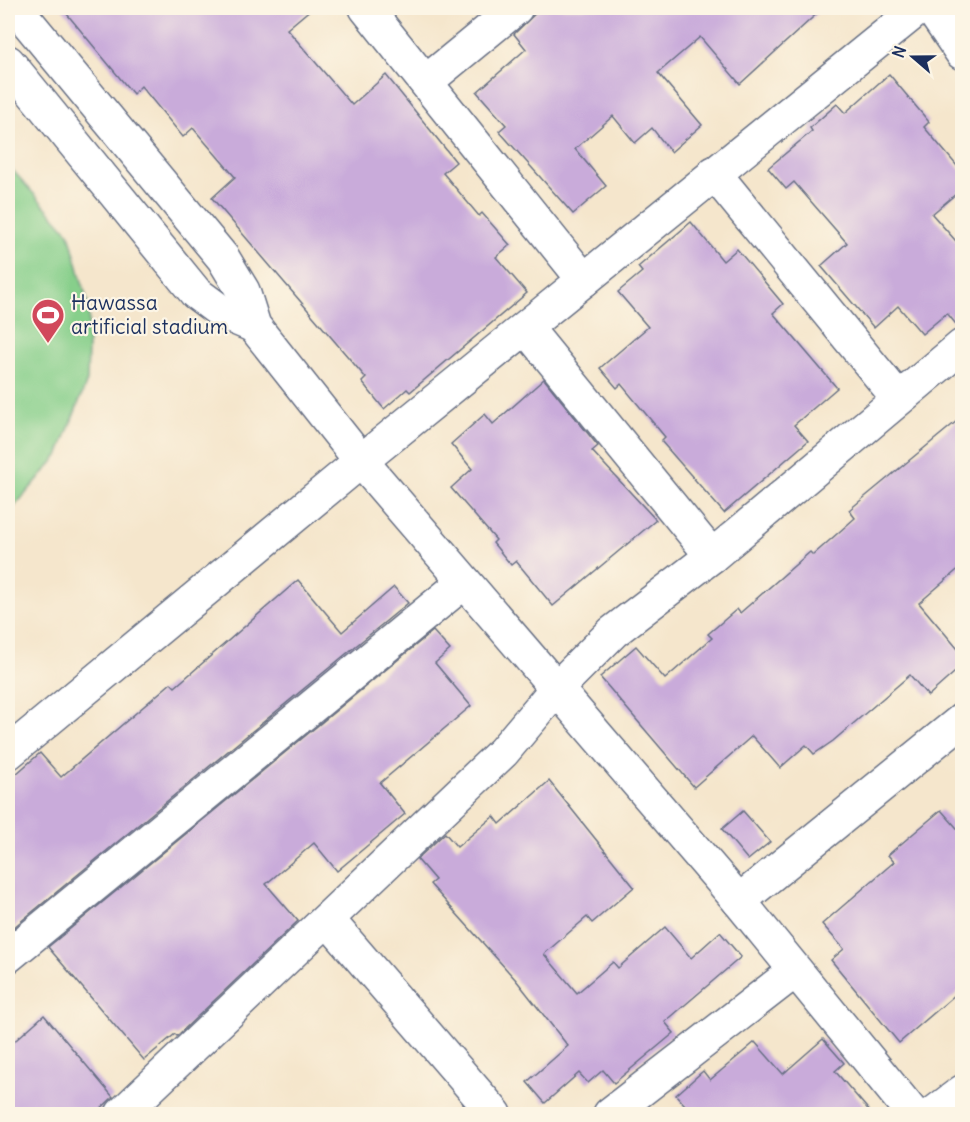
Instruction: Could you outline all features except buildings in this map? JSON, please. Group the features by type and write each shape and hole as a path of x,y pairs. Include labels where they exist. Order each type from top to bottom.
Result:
{"street":[{"path":"16,8 223,258 243,291 254,326 361,460 739,901 913,1114"},
{"path":"366,8 427,81 584,280"},
{"path":"427,81 516,8"},
{"path":"8,753 361,460 919,8"},
{"path":"931,8 963,53"},
{"path":"8,62 196,293 223,313 254,326"},
{"path":"714,173 898,398"},
{"path":"526,328 712,556"},
{"path":"122,1114 503,752 557,688 614,632 712,556 898,398 963,346"},
{"path":"8,956 464,582"},
{"path":"739,901 963,720"},
{"path":"328,920 495,1114"},
{"path":"610,1114 795,970"},
{"path":"933,1114 963,1092"}],"green space":[{"name":"Hawassa artificial stadium","path":"8,165 69,233 89,308 87,381 58,456 8,514"}],"place":[{"name":"Hawassa artificial stadium","path":"48,344"}]}
